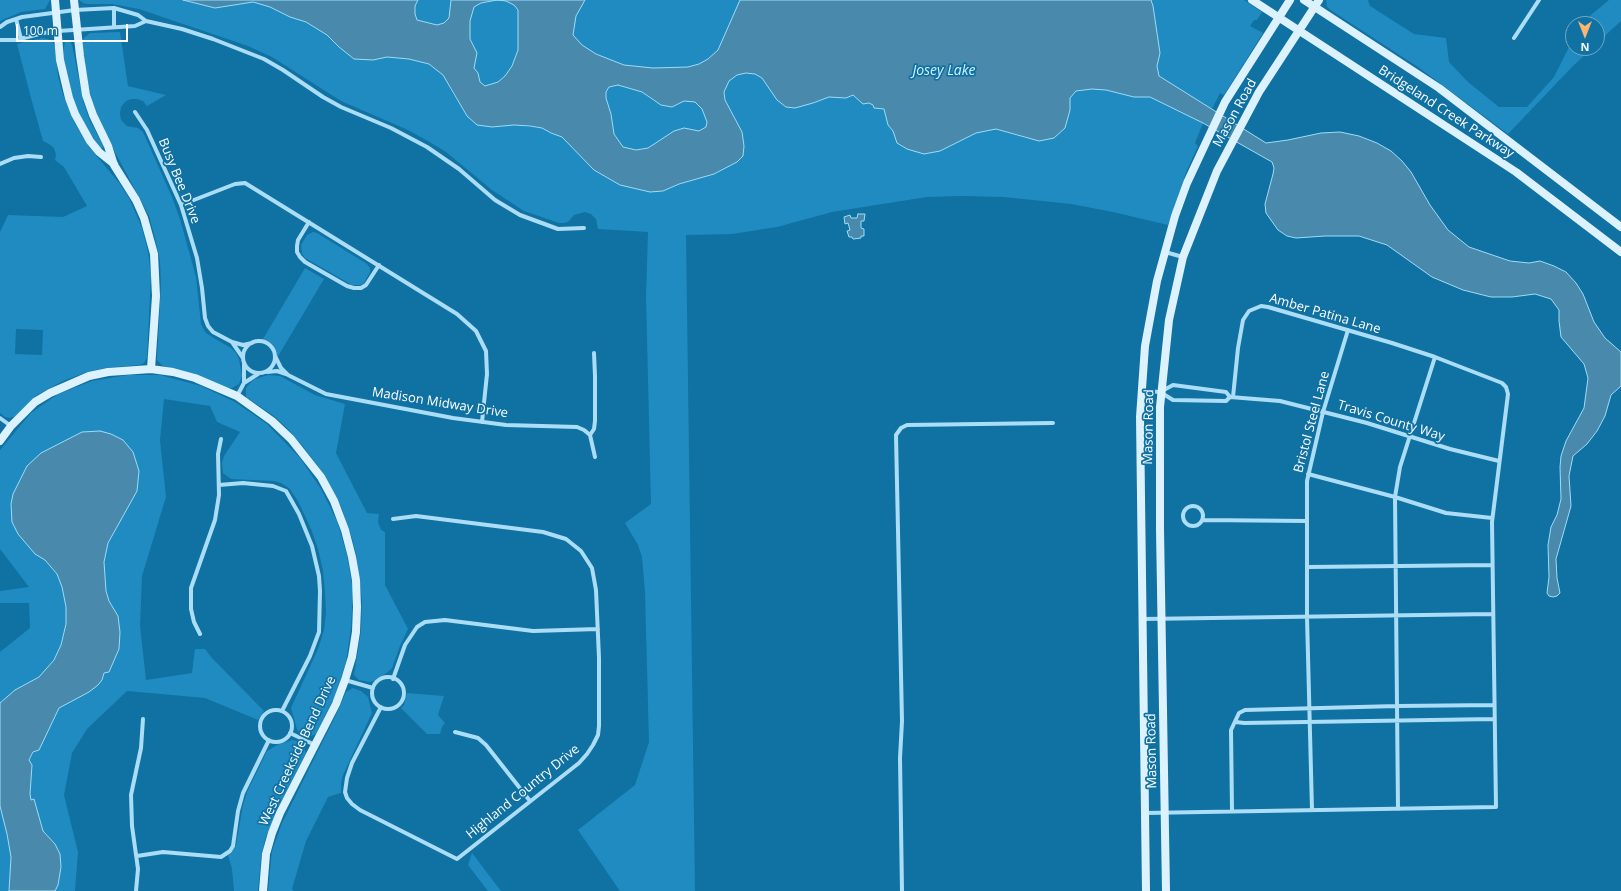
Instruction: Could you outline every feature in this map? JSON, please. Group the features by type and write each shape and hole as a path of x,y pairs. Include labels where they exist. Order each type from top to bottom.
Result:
{"main road":[{"path":"55,0 64,80 75,114 90,141 99,152 114,165"},
{"path":"74,0 86,95 93,115 108,146 114,165 136,200 144,218 154,254 156,296 151,369"},
{"name":"Bridgeland Creek Parkway","path":"1252,0 1516,172 1621,252"},
{"name":"Mason Road","path":"1146,891 1140,417 1145,346 1157,281 1175,216 1203,148 1225,102 1290,0"},
{"name":"Bridgeland Creek Parkway","path":"1304,0 1317,3 1439,88 1621,227"},
{"name":"Mason Road","path":"1166,891 1160,392 1169,320 1183,257 1198,216 1224,157 1248,110 1317,3"},
{"name":"West Creekside Bend Drive","path":"0,441 10,426 35,402 50,393 89,376 108,372 151,369 173,372 196,378 237,396 272,421 291,439 307,457 320,477 334,501 345,530 352,557 356,580 358,607 352,657 336,704 272,833 266,854 264,891"}],"street":[{"path":"1514,38 1539,0"},
{"path":"114,8 114,27"},
{"path":"0,27 7,22 16,19 56,12 114,8 138,15 146,21 182,28 264,59 341,107 398,131 427,147 459,169 495,200 520,216 558,229 584,228"},
{"path":"16,19 21,39"},
{"path":"0,40 21,39 58,31 77,29 135,26 146,21"},
{"name":"Busy Bee Drive","path":"135,112 147,130 181,205 197,258 206,321 213,332 232,342 243,345 252,343"},
{"path":"0,164 14,158 28,156 42,157"},
{"path":"181,205 235,184 245,183 457,314 476,331 486,351 486,392 482,422"},
{"path":"310,222 298,240 297,246 297,252 305,262 347,286 354,288 361,288 366,285 379,265"},
{"path":"1165,252 1183,257"},
{"name":"Amber Patina Lane","path":"1232,397 1243,320 1249,311 1257,307 1268,307 1435,357 1502,383 1506,387 1508,394 1499,461"},
{"name":"Bristol Steel Lane","path":"1312,810 1307,617 1308,474 1323,412 1348,330"},
{"path":"237,396 244,383 272,366 275,356 274,351 267,343 257,341 252,343 245,350 244,383"},
{"name":"Busy Bee Drive","path":"232,342 244,361"},
{"path":"594,353 595,420 594,429 590,436 595,457"},
{"name":"Madison Midway Drive","path":"275,356 281,368 288,374"},
{"path":"1398,809 1395,496 1400,467 1435,357"},
{"path":"244,361 251,371 262,372"},
{"name":"Madison Midway Drive","path":"262,372 277,371 288,374 326,394 482,422 577,427 584,430 590,436"},
{"name":"Travis County Way","path":"1160,392 1173,385 1226,392 1232,397 1280,401 1409,436 1450,449 1499,461"},
{"path":"1142,391 1160,392"},
{"name":"Travis County Way","path":"1160,392 1173,400 1226,401 1232,397"},
{"path":"0,418 10,426"},
{"path":"902,891 900,758 902,721 896,436 901,428 907,425 1053,423"},
{"path":"200,634 190,610 190,588 215,520 218,507 218,454 221,439"},
{"path":"1145,813 1496,807 1491,565 1492,518 1499,461"},
{"path":"1308,474 1395,496 1446,513 1492,518"},
{"path":"219,485 243,483 273,486 286,491 299,514 312,546 320,584 319,632 310,656 282,711"},
{"path":"1202,520 1202,511 1199,508 1190,506 1183,512 1182,516 1186,524 1195,526 1202,520 1307,521"},
{"name":"Highland Country Drive","path":"381,707 352,763 347,778 345,792 348,798 352,804 360,810 457,859 588,754 598,735 599,726 596,590 592,568 580,550 566,539 543,532 416,516 393,519"},
{"path":"1308,567 1491,565"},
{"path":"1142,619 1493,614"},
{"path":"394,678 405,645 417,627 425,622 445,620 533,630 598,629"},
{"path":"383,678 394,678 401,684 404,690 404,697 401,703 396,707 390,709 381,707 373,699 373,688 377,681 383,678"},
{"path":"345,680 373,688"},
{"path":"1232,811 1232,730 1239,713 1245,710 1494,705"},
{"path":"270,711 282,711 287,714 292,723 290,733 281,741 275,742 269,740 261,731 261,719 270,711"},
{"path":"136,891 138,869 132,826 131,794 141,748 143,719"},
{"path":"1236,722 1494,719"},
{"path":"455,732 478,738 486,745 530,801"},
{"path":"290,733 315,745"},
{"path":"137,856 163,852 215,857 226,855 233,846 238,811 243,793 269,740"}],"shaded area":[{"path":"0,0 50,0 45,9 21,12 0,21"},
{"path":"79,0 183,0 215,8 253,2 270,7 290,17 306,22 327,35 354,59 373,60 387,57 409,59 429,64 443,75 467,116 514,125 542,128 562,137 594,170 620,185 663,191 679,184 714,174 737,162 742,132 725,100 724,92 729,81 737,75 746,73 755,74 762,78 770,88 813,103 829,97 846,98 853,95 863,104 869,103 873,105 874,108 884,109 888,125 893,131 897,143 940,151 976,133 996,129 1026,138 1070,110 1070,98 1076,91 1092,89 1106,90 1134,97 1150,97 1203,123 1195,143 1198,146 1187,170 1168,225 1071,204 1004,197 961,196 927,197 832,212 777,227 732,234 686,235 695,891 620,891 578,830 635,785 649,742 645,592 642,557 638,545 625,523 651,504 646,297 648,232 598,229 596,219 591,214 585,212 574,215 565,223 559,223 524,211 492,190 446,152 428,141 408,130 341,101 272,57 248,46 139,9 112,4 87,4"},
{"path":"418,0 451,0 449,18 445,23 437,25 417,20 415,6"},
{"path":"497,0 506,1 514,5 518,10 518,50 512,66 505,76 498,82 485,86 480,82 478,73 474,68 476,57 474,46 470,39 470,21 474,7 481,3"},
{"path":"585,0 740,0 718,50 708,59 699,64 688,67 653,68 624,65 596,54 582,45 573,35 576,16"},
{"path":"1151,0 1244,0 1262,12 1257,20 1254,20 1250,26 1263,33 1224,95 1220,93 1212,109 1159,76 1157,66 1160,53"},
{"path":"1326,0 1368,0 1370,6 1414,34 1446,38 1449,62 1468,82 1499,107 1527,107 1554,77 1565,55 1584,56 1508,134 1418,67 1327,7"},
{"path":"1609,0 1621,0 1621,21 1605,36 1605,16 1590,16"},
{"path":"120,32 128,86 166,95 147,106 143,101 137,99 126,101 121,107 121,120 127,126 138,128 143,132 172,197 180,219 196,277 201,324 205,332 231,348 239,359 242,376 239,384 232,388 228,388 198,375 163,366 157,360 161,284 160,261 155,238 149,216 99,122 88,89 82,49 83,39 90,33"},
{"path":"42,38 53,42 58,76 63,95 74,122 89,147 120,184 130,200 142,228 148,252 151,275 147,358 144,363 87,372 63,381 37,395 16,416 10,418 5,417 0,413 0,232 8,215 63,217 87,206 64,167 55,160 56,155 54,148 43,141 17,44","holes":["16,329 43,330 42,355 15,354"]},
{"path":"65,41 70,41 72,45 84,104 90,121 104,147 101,149 91,135 76,108 69,87 63,55"},
{"path":"618,85 642,92 654,101 672,107 684,101 695,102 702,109 707,122 706,127 699,131 684,128 674,131 648,148 636,150 623,147 614,134 611,114 606,98 606,92 609,87"},
{"path":"313,232 367,264 370,268 370,272 364,283 360,285 352,285 305,258 302,254 301,245 307,235"},
{"path":"305,268 324,279 277,358 273,346 263,339"},
{"path":"128,375 160,375 201,386 235,402 267,424 300,458 321,489 337,521 347,555 353,590 351,628 346,662 335,696 316,734 309,737 300,734 291,708 318,649 324,630 326,612 323,571 318,549 311,529 298,501 289,488 274,481 231,479 223,473 222,463 224,456 240,432 217,422 210,406 164,399 160,440 166,497 142,576 140,626 146,680 192,673 195,649 205,649 264,711 258,720 205,698 127,691 87,729 72,753 64,795 78,852 75,891 55,891 58,885 61,867 60,854 55,844 43,831 34,800 31,800 32,765 29,761 59,708 102,680 104,673 109,672 119,649 120,632 118,616 109,601 106,591 104,562 108,543 137,491 139,472 133,452 27,466 13,494 11,504 13,522 18,534 57,574 62,587 66,607 66,624 61,645 54,660 39,677 15,690 0,703 0,652 30,628 29,603 0,603 0,591 29,587 0,549 0,450 31,413 58,394 92,381"},
{"path":"268,375 280,376 315,395 345,404 336,453 367,513 379,514 378,522 381,530 385,532 385,585 408,629 392,668 374,681 369,682 359,680 354,675 361,631 362,600 356,554 342,509 324,474 301,444 274,416 246,397 246,388 250,383 255,379"},
{"path":"353,688 361,691 368,697 372,713 343,775 341,793 328,797 306,841 292,889 294,891 268,891 272,851 282,823 346,692"},
{"path":"407,693 444,696 438,715 445,723 440,734 427,734 401,708 404,705"},
{"path":"292,740 303,745 306,753 279,806 265,840 261,858 258,891 234,891 232,869 228,855 232,852 236,845 243,805 247,792 267,751 277,745"},
{"path":"0,806 11,857 9,891 0,891"},
{"path":"472,853 501,891 488,891 468,865"}],"water":[{"name":"Josey Lake","path":"183,0 418,0 415,6 417,20 437,25 444,23 449,18 451,0 497,0 585,0 576,16 573,35 582,45 596,54 624,65 653,68 688,67 699,64 708,59 718,50 740,0 1151,0 1160,53 1157,66 1159,76 1266,143 1321,133 1340,132 1359,136 1377,143 1391,151 1402,161 1411,172 1430,205 1448,230 1469,247 1510,261 1529,263 1540,261 1566,272 1576,283 1583,294 1594,322 1605,338 1621,352 1621,386 1611,395 1605,416 1597,431 1587,444 1573,456 1569,476 1571,506 1556,559 1557,578 1560,593 1553,597 1549,596 1547,593 1549,577 1548,545 1551,527 1557,515 1561,499 1561,456 1566,441 1584,408 1588,378 1584,364 1561,337 1559,310 1551,299 1535,294 1512,297 1491,297 1463,290 1432,277 1387,245 1359,236 1296,238 1287,236 1278,230 1266,213 1265,204 1274,168 1272,162 1203,123 1150,97 1134,97 1106,90 1092,89 1076,91 1070,98 1070,110 1065,128 1054,138 1039,141 996,129 976,133 940,151 924,154 907,149 897,143 893,131 888,125 884,109 874,108 873,105 869,103 863,104 853,95 846,98 829,97 795,108 786,107 777,100 762,78 755,74 746,73 737,75 729,81 724,92 725,100 742,132 744,146 743,156 737,162 714,174 679,184 663,191 650,192 620,185 594,170 562,137 542,128 514,125 492,127 477,125 467,116 443,75 429,64 409,59 387,57 373,60 354,59 327,35 306,22 290,17 270,7 253,2 215,8","holes":["497,0 506,1 514,5 518,10 518,50 512,66 505,76 498,82 485,86 480,82 478,73 474,68 477,53 470,39 470,21 474,7 481,3","618,85 642,92 661,105 672,107 684,101 695,102 702,109 707,122 706,127 699,131 684,128 674,131 648,148 636,150 623,147 614,134 611,114 606,98 606,92 609,87"]},
{"path":"858,214 865,214 864,221 861,221 861,228 864,229 864,236 853,239 852,237 849,237 847,231 850,230 848,223 845,224 844,217 850,215 851,218 857,218"},
{"path":"100,431 111,434 123,440 133,452 139,471 137,491 108,543 104,562 106,591 109,601 118,616 120,632 119,649 109,672 104,673 102,680 98,685 89,692 59,708 39,750 33,752 29,760 32,765 31,800 34,799 43,831 55,844 60,854 61,867 58,885 55,891 9,891 11,857 0,806 0,703 15,690 39,677 54,660 61,645 66,624 66,607 62,587 57,574 45,560 35,554 18,534 12,522 11,504 13,494 27,466 41,453 82,432"}]}
